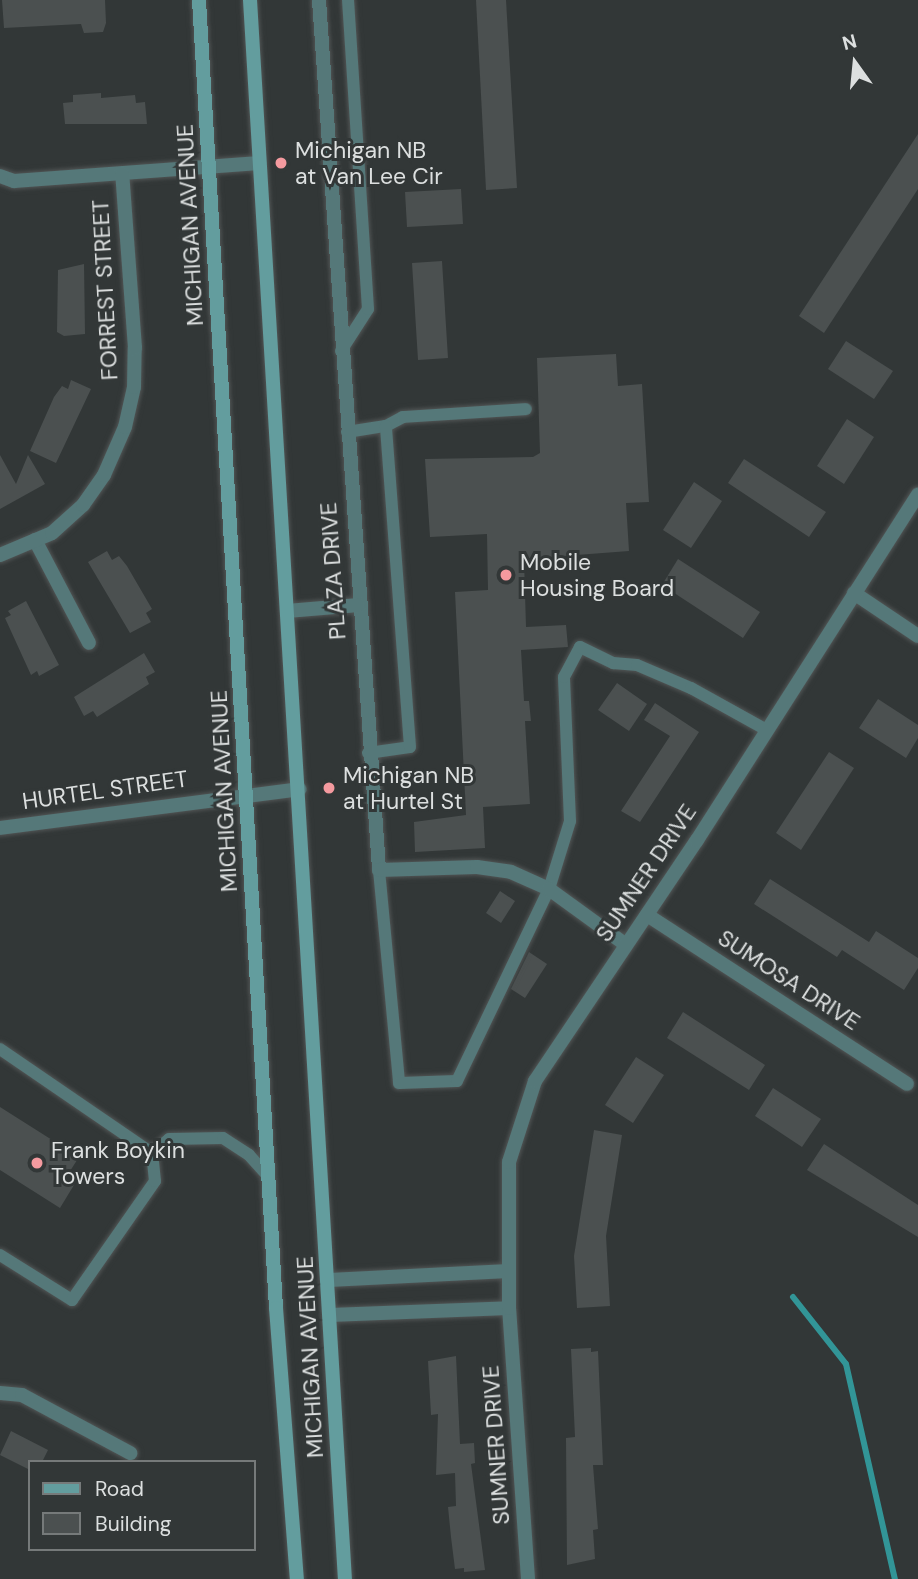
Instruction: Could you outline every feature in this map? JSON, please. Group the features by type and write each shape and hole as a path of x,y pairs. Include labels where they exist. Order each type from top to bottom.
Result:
{"main road":[{"name":"MICHIGAN AVENUE","path":"200,0 268,1176 297,1579"},
{"name":"MICHIGAN AVENUE","path":"250,0 345,1579"}],"street":[{"name":"PLAZA DRIVE","path":"319,0 368,753 379,870"},
{"path":"0,176 14,181 259,163"},
{"name":"FORREST STREET","path":"0,555 52,533 83,505 104,475 125,427 134,387 135,348 122,173"},
{"name":"SUMNER DRIVE","path":"528,1579 509,1308 509,1162 535,1081 647,915 918,495"},
{"path":"35,540 89,643"},
{"path":"854,593 918,636"},
{"path":"288,611 358,606"},
{"name":"HURTEL STREET","path":"0,828 299,789"},
{"path":"379,870 477,867 510,872 549,889 626,945"},
{"name":"SUMOSA DRIVE","path":"647,915 907,1084"},
{"path":"329,1280 509,1271"},
{"path":"330,1315 509,1308"},
{"path":"0,1392 22,1395 131,1453"}],"lane":[{"path":"341,351 368,309 348,0"},
{"path":"347,432 386,426 402,418 526,409"},
{"path":"368,753 410,747 386,426"},
{"path":"379,870 399,1083 457,1081 549,889 570,821 564,677 580,647 612,663 637,665 691,688 765,729"},
{"path":"0,1049 152,1153 155,1181 72,1300 0,1255"},
{"path":"152,1153 169,1139 223,1138 249,1155 268,1176"}],"building":[{"path":"2,0 105,0 106,23 103,32 84,33 81,24 4,28"},
{"path":"476,0 506,0 517,188 486,190"},
{"path":"101,93 101,98 135,95 136,103 145,102 147,124 65,124 63,103 73,102 73,95"},
{"path":"918,134 918,189 824,333 799,316"},
{"path":"461,189 463,224 407,227 405,192"},
{"path":"442,261 448,358 418,360 412,263"},
{"path":"84,264 85,334 64,336 57,332 58,270"},
{"path":"846,341 893,371 874,399 828,369"},
{"name":"Mobile Housing Board","path":"616,354 618,386 642,384 649,502 626,503 629,551 524,559 526,627 566,625 568,647 521,650 524,701 529,701 531,721 525,721 530,804 483,807 485,848 415,852 414,822 466,815 455,592 488,590 487,534 430,537 425,459 533,457 540,453 537,358"},
{"path":"71,380 91,389 56,463 30,451 54,397 62,386 68,389"},
{"path":"847,419 874,437 844,484 817,466"},
{"path":"0,455 16,484 28,455 45,484 0,509"},
{"path":"744,459 826,512 809,537 728,483"},
{"path":"694,482 722,501 691,548 663,530"},
{"path":"107,551 112,560 119,556 127,566 152,609 146,613 151,622 130,633 88,562"},
{"path":"678,559 760,612 743,638 662,585"},
{"path":"26,601 59,665 39,676 37,671 31,675 5,618 11,615 8,611"},
{"path":"144,653 155,672 146,677 149,684 97,717 93,711 84,716 74,697"},
{"path":"617,683 647,704 629,731 598,710"},
{"path":"878,699 918,725 918,738 906,758 859,728"},
{"path":"655,703 699,732 640,822 621,811 670,736 644,720"},
{"path":"829,752 854,768 801,850 776,833"},
{"path":"770,879 869,942 876,931 918,958 918,968 904,990 842,950 837,957 754,904"},
{"path":"500,891 515,901 501,923 486,913"},
{"path":"529,952 547,964 525,998 511,989"},
{"path":"683,1012 765,1065 749,1090 667,1038"},
{"path":"636,1057 664,1075 633,1123 605,1105"},
{"path":"773,1088 821,1119 802,1147 755,1116"},
{"name":"Frank Boykin Towers","path":"0,1107 79,1157 65,1179 74,1185 60,1208 0,1170"},
{"path":"594,1130 622,1135 606,1236 610,1306 577,1308 574,1256"},
{"path":"824,1144 918,1205 918,1237 807,1170"},
{"path":"591,1348 591,1352 598,1351 603,1465 593,1465 598,1529 593,1530 595,1559 567,1565 566,1438 575,1437 571,1349"},
{"path":"456,1356 460,1444 474,1443 475,1463 471,1464 485,1570 464,1572 464,1568 455,1569 448,1507 456,1506 455,1473 436,1475 438,1414 431,1415 428,1361"},
{"path":"11,1431 48,1450 43,1460 28,1460 28,1469 0,1455"}],"waterway":[{"path":"793,1297 846,1364 895,1579"}],"place":[{"name":"Michigan NB at Van Lee Cir","path":"281,163"},
{"name":"Mobile Housing Board","path":"506,575"},
{"name":"Michigan NB at Hurtel St","path":"329,788"},
{"name":"Frank Boykin Towers","path":"37,1163"}]}
